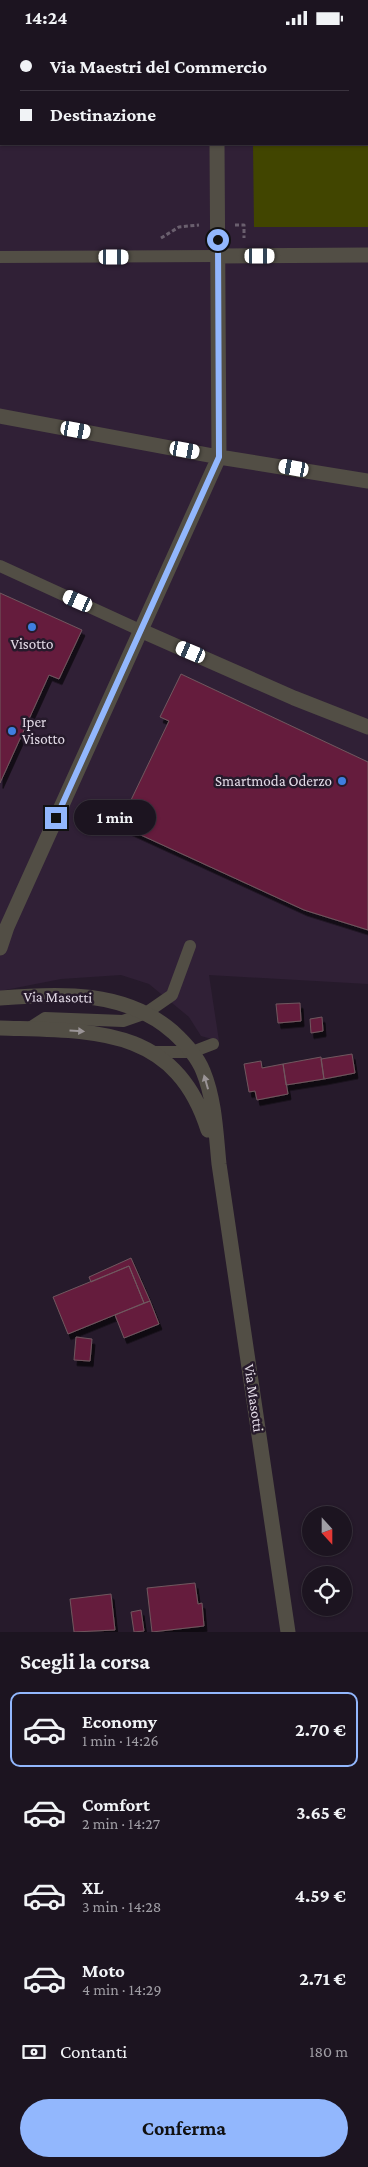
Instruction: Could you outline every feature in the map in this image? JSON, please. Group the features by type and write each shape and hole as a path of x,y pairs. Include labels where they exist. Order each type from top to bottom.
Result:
{"street":[{"path":"0,948 7,927 219,457 216,145"},
{"path":"218,256 368,255"},
{"path":"0,416 219,457 368,481"},
{"path":"142,631 294,698 368,727"},
{"name":"Via Masotti","path":"0,998 68,995 105,999 136,1008 160,1021 185,1043 203,1070 212,1103 219,1165 288,1632"},
{"name":"Via Masotti","path":"0,1028 90,1031 116,1037 153,1052 190,1088 201,1106 219,1165"}],"lane":[{"path":"0,257 218,256"},
{"path":"0,566 142,631"},
{"path":"28,1029 45,1018 123,1021 146,1013 172,995 190,946"},
{"path":"153,1052 192,1052 213,1044"}],"path":[{"path":"159,239 180,227 244,225 245,256"}],"shaded area":[{"path":"0,145 368,145 368,984 209,975 219,1041 201,1036 189,1017 149,984 121,975 61,979 0,991"},
{"path":"253,145 368,145 368,227 254,227"}],"building":[{"name":"Iper Visotto","path":"0,593 82,630 59,679 49,675 0,783"},
{"path":"181,674 368,762 368,930 304,910 119,825 169,721 160,717"},
{"path":"300,1003 301,1021 278,1023 276,1004"},
{"path":"322,1017 323,1031 311,1033 310,1019"},
{"path":"352,1054 355,1073 324,1079 321,1059"},
{"path":"321,1057 324,1079 286,1085 283,1064"},
{"path":"261,1061 262,1068 283,1064 288,1094 257,1100 255,1091 249,1092 244,1064"},
{"path":"131,1258 150,1301 144,1303 129,1266 91,1282 89,1277"},
{"path":"129,1266 144,1303 68,1334 53,1297"},
{"path":"150,1301 159,1324 124,1338 115,1315"},
{"path":"76,1337 92,1339 90,1361 74,1360"},
{"path":"195,1583 198,1604 202,1603 204,1626 152,1632 147,1588"},
{"path":"111,1594 115,1630 74,1632 70,1599"},
{"path":"141,1610 144,1631 134,1632 131,1612"}],"place":[{"name":"Visotto","path":"32,627"},
{"name":"Iper Visotto","path":"12,731"},
{"name":"Smartmoda Oderzo","path":"342,781"}],"route":[{"path":"56,818 219,457 218,240"}]}
